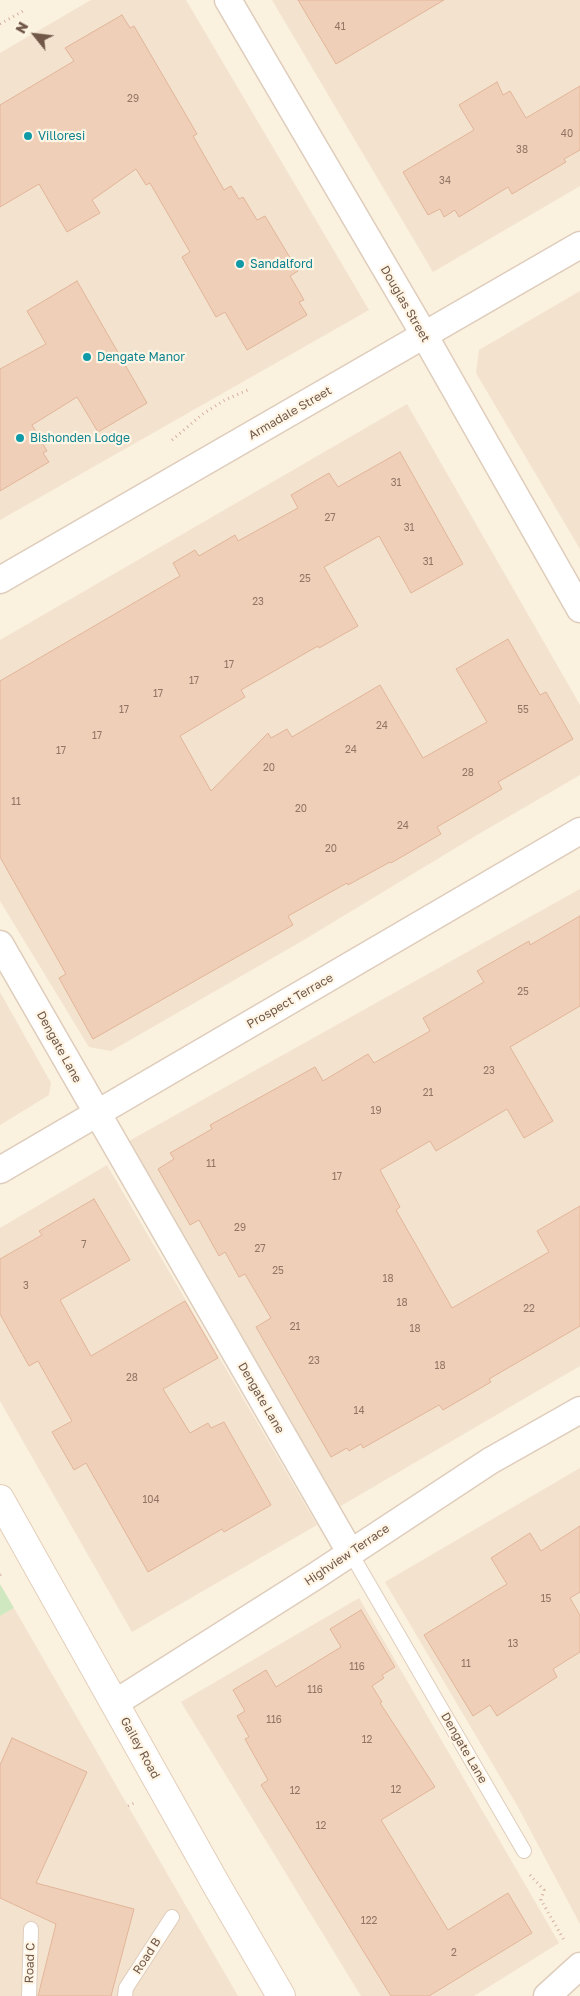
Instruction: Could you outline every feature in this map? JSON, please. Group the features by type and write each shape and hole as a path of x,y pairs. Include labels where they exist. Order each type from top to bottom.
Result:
{"main road":[{"name":"Gailey Road","path":"0,1499 217,1886 281,1996"}],"street":[{"name":"Douglas Street","path":"228,0 424,336 580,609"},
{"name":"Armadale Street","path":"0,580 580,245"},
{"name":"Prospect Terrace","path":"0,1170 580,831"},
{"name":"Dengate Lane","path":"0,944 350,1552"},
{"name":"Highview Terrace","path":"115,1703 490,1461 580,1410"},
{"path":"547,1996 580,1966"}],"lane":[{"name":"Dengate Lane","path":"350,1552 524,1851"},
{"name":"Road B","path":"125,1996 126,1988 172,1916"},
{"name":"Road C","path":"29,1996 31,1929"}],"path":[{"path":"0,24 25,10"},
{"path":"172,440 218,404 250,390"},
{"path":"0,1575 4,1572"},
{"path":"544,1890 541,1900 563,1939"}],"shaded area":[{"path":"91,0 186,0 369,310 0,520 0,53"},
{"path":"272,0 580,0 580,186 433,272"},
{"path":"580,291 580,549 476,373 479,350"},
{"path":"407,404 580,705 580,775 302,941 111,1051 89,1047 0,901 0,640"},
{"path":"580,889 580,1366 339,1507 129,1141"},
{"path":"0,992 51,1083 49,1095 0,1125"},
{"path":"107,1165 317,1525 132,1632 0,1401 0,1228"},
{"path":"580,1468 580,1924 518,1807 385,1582"},
{"path":"359,1598 559,1943 474,1996 361,1996 181,1702"},
{"path":"14,1608 238,1996 0,1996 0,1616"}],"green space":[{"path":"0,1584 14,1608 0,1616"}],"building":[{"path":"298,0 444,0 336,64"},
{"path":"122,15 130,28 134,26 197,134 193,136 224,190 231,186 239,199 243,197 257,220 265,216 298,271 290,276 304,300 299,302 307,315 247,350 225,312 216,317 182,257 190,252 150,183 146,185 136,169 92,200 100,213 67,232 39,184 0,207 0,105 74,61 65,48"},
{"path":"497,82 503,95 510,91 526,118 580,86 580,150 564,159 566,162 512,194 508,187 459,217 455,210 444,217 440,209 428,215 403,172 474,130 459,105"},
{"path":"77,281 147,403 98,432 77,397 32,425 47,451 43,453 49,462 0,491 0,369 46,344 27,311"},
{"path":"400,452 463,564 411,593 379,536 324,567 358,626 319,648 318,646 241,690 245,697 180,736 211,791 268,733 271,738 287,729 292,737 380,685 423,758 487,722 456,669 508,639 540,695 546,692 573,739 498,782 502,789 437,827 441,834 391,863 348,885 347,883 288,916 293,925 93,1039 59,978 66,974 0,857 0,681 180,576 173,563 195,550 199,556 235,535 238,541 298,508 291,495 329,473 338,487"},
{"path":"580,916 580,1006 510,1047 553,1121 524,1138 507,1109 436,1151 430,1141 380,1170 400,1207 396,1210 452,1308 549,1252 537,1231 580,1206 580,1326 489,1379 491,1382 443,1410 439,1405 363,1448 361,1444 349,1451 347,1448 331,1457 256,1327 271,1318 245,1274 239,1277 225,1252 219,1256 199,1220 190,1225 158,1169 174,1159 170,1153 212,1129 210,1125 315,1067 323,1081 368,1054 374,1063 430,1031 423,1018 484,982 477,971 529,941 530,945"},
{"path":"94,1199 130,1260 60,1300 91,1356 185,1301 218,1358 163,1389 190,1433 208,1423 211,1428 224,1422 271,1505 224,1532 222,1529 148,1572 86,1463 74,1470 52,1432 72,1421 38,1361 29,1366 0,1314 0,1259 42,1235 39,1231"},
{"path":"580,1526 580,1592 570,1598 580,1615 580,1652 553,1669 557,1677 497,1716 490,1705 473,1716 424,1635 507,1584 491,1558 530,1533 541,1551"},
{"path":"361,1610 395,1667 382,1675 384,1678 372,1686 382,1702 380,1703 435,1787 381,1820 448,1930 508,1893 532,1933 429,1996 391,1996 261,1785 268,1780 245,1739 249,1737 237,1716 245,1711 233,1690 266,1670 276,1687 341,1647 330,1629"},
{"path":"12,1738 87,1772 36,1883 134,1909 111,1996 38,1996 56,1924 0,1898 0,1765"}],"place":[{"name":"Villoresi","path":"28,136"},
{"name":"Sandalford","path":"240,264"},
{"name":"Dengate Manor","path":"87,357"},
{"name":"Bishonden Lodge","path":"20,438"}]}
